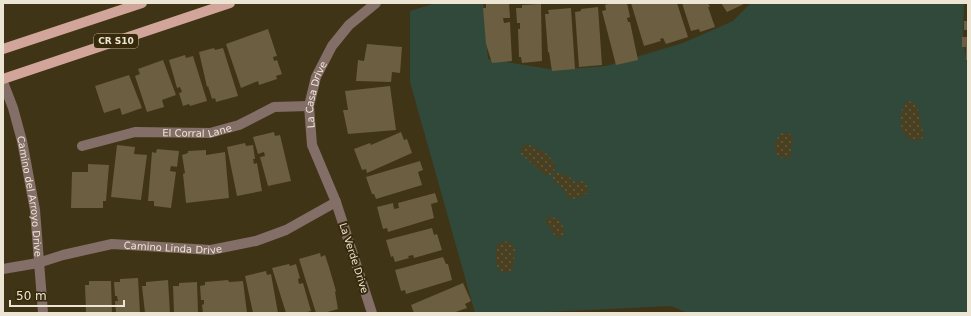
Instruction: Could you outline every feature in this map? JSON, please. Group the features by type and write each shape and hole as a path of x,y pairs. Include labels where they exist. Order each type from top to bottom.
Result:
{"main road":[{"name":"CR S10","path":"3,49 142,3"},
{"name":"CR S10","path":"3,79 230,3"}],"street":[{"name":"La Casa Drive","path":"336,202 312,145 309,106 316,77 332,46 349,25 376,3"},
{"name":"Camino del Arroyo Drive","path":"3,82 13,108 26,161 35,210 43,313"},
{"name":"El Corral Lane","path":"82,146 135,132 210,134 239,125 274,107 309,106"},
{"name":"Camino Linda Drive","path":"3,268 38,263 63,255 112,244 211,250 256,241 286,230 336,202"},
{"name":"La Verde Drive","path":"336,202 372,313"}],"green space":[{"path":"436,3 483,3 488,59 555,70 606,66 683,43 733,21 751,3 964,3 963,40 968,70 968,313 688,313 671,306 525,313 475,313 410,82 410,11"}],"sand":[{"path":"907,101 912,102 918,108 924,133 922,139 914,140 908,138 904,134 901,113"},
{"path":"783,132 789,133 793,138 791,148 792,154 786,159 776,155 775,152 777,139"},
{"path":"527,144 541,150 554,162 556,167 551,175 545,175 521,154 520,149"},
{"path":"556,172 568,176 575,182 583,181 588,187 588,192 578,198 573,199 567,197 562,188 553,180 553,175"},
{"path":"549,216 560,220 565,231 562,237 556,237 545,221"},
{"path":"502,241 512,243 515,249 513,269 507,273 500,270 496,263 496,247"}],"building":[{"path":"486,3 509,3 510,18 503,18 504,23 510,22 512,61 492,63 486,44 483,8 486,8"},
{"path":"611,3 627,3 630,17 627,18 628,22 630,22 638,60 616,65 602,11 606,10 605,5"},
{"path":"631,3 677,3 688,37 666,44 663,38 660,39 661,41 644,46"},
{"path":"682,3 708,3 715,27 700,32 699,29 691,31"},
{"path":"721,3 746,3 727,12"},
{"path":"541,4 542,61 522,63 521,57 519,57 518,29 520,29 520,23 517,23 516,8 522,8 522,5"},
{"path":"598,7 602,65 579,67 575,12 581,11 581,9"},
{"path":"571,8 575,69 552,71 548,52 545,14 549,14 548,10"},
{"path":"964,21 968,21 968,30 964,30"},
{"path":"268,29 277,56 273,57 274,61 277,60 282,74 276,76 277,79 259,85 258,81 241,88 226,44"},
{"path":"962,37 968,37 968,60 966,60 966,47 962,47"},
{"path":"367,44 402,47 400,73 392,72 391,82 356,81 358,60 364,61"},
{"path":"214,48 215,50 223,48 238,96 216,102 215,98 212,99 208,86 207,87 199,52"},
{"path":"185,55 186,58 193,56 207,101 190,106 189,104 183,106 179,93 182,92 180,87 177,88 169,60"},
{"path":"163,60 176,95 162,100 164,107 147,112 135,76 140,74 138,69"},
{"path":"129,75 142,108 122,115 120,108 104,113 95,86"},
{"path":"390,86 396,130 348,134 343,110 348,110 345,91"},
{"path":"274,132 275,136 280,135 291,181 268,186 260,157 265,156 264,152 258,154 253,137"},
{"path":"401,132 404,140 407,139 412,153 367,173 366,169 362,170 354,149 370,143 371,145"},
{"path":"245,143 246,146 253,145 255,159 253,159 254,164 257,163 262,191 237,196 227,147"},
{"path":"117,145 135,147 134,154 147,155 141,200 111,197"},
{"path":"157,149 179,151 177,167 171,166 170,171 176,172 171,208 154,206 154,201 148,201 152,152 156,153"},
{"path":"206,150 206,155 225,152 229,198 186,203 183,174 185,173 182,155 188,153 188,151"},
{"path":"420,161 423,170 418,172 422,185 376,199 374,194 372,194 366,177"},
{"path":"88,164 109,165 106,201 103,201 103,208 71,208 72,172 88,172"},
{"path":"435,193 438,202 431,204 434,218 388,232 387,228 383,229 377,207 393,203 394,209 399,208 398,203"},
{"path":"432,228 434,235 437,234 442,250 414,258 413,255 408,256 409,258 395,262 393,256 391,257 386,240"},
{"path":"320,253 321,257 325,255 329,267 336,291 338,309 324,313 316,313 299,259"},
{"path":"443,257 446,264 448,264 452,280 406,294 405,290 401,291 395,270"},
{"path":"289,264 290,266 296,264 300,278 298,279 299,284 303,283 311,311 303,313 286,313 272,268"},
{"path":"266,271 267,275 271,274 278,313 253,313 245,276"},
{"path":"138,278 140,313 116,313 115,301 118,301 117,296 115,296 114,282 120,282 120,279"},
{"path":"168,280 170,313 145,313 142,286 146,286 146,282"},
{"path":"228,280 229,282 243,281 247,313 203,313 202,305 204,304 204,300 201,300 200,286 205,285 205,282"},
{"path":"89,281 111,281 112,313 86,313 85,285 89,285"},
{"path":"197,282 198,313 174,313 173,286 179,286 179,283"},
{"path":"463,283 471,301 465,304 467,308 453,313 414,313 411,305"}]}
